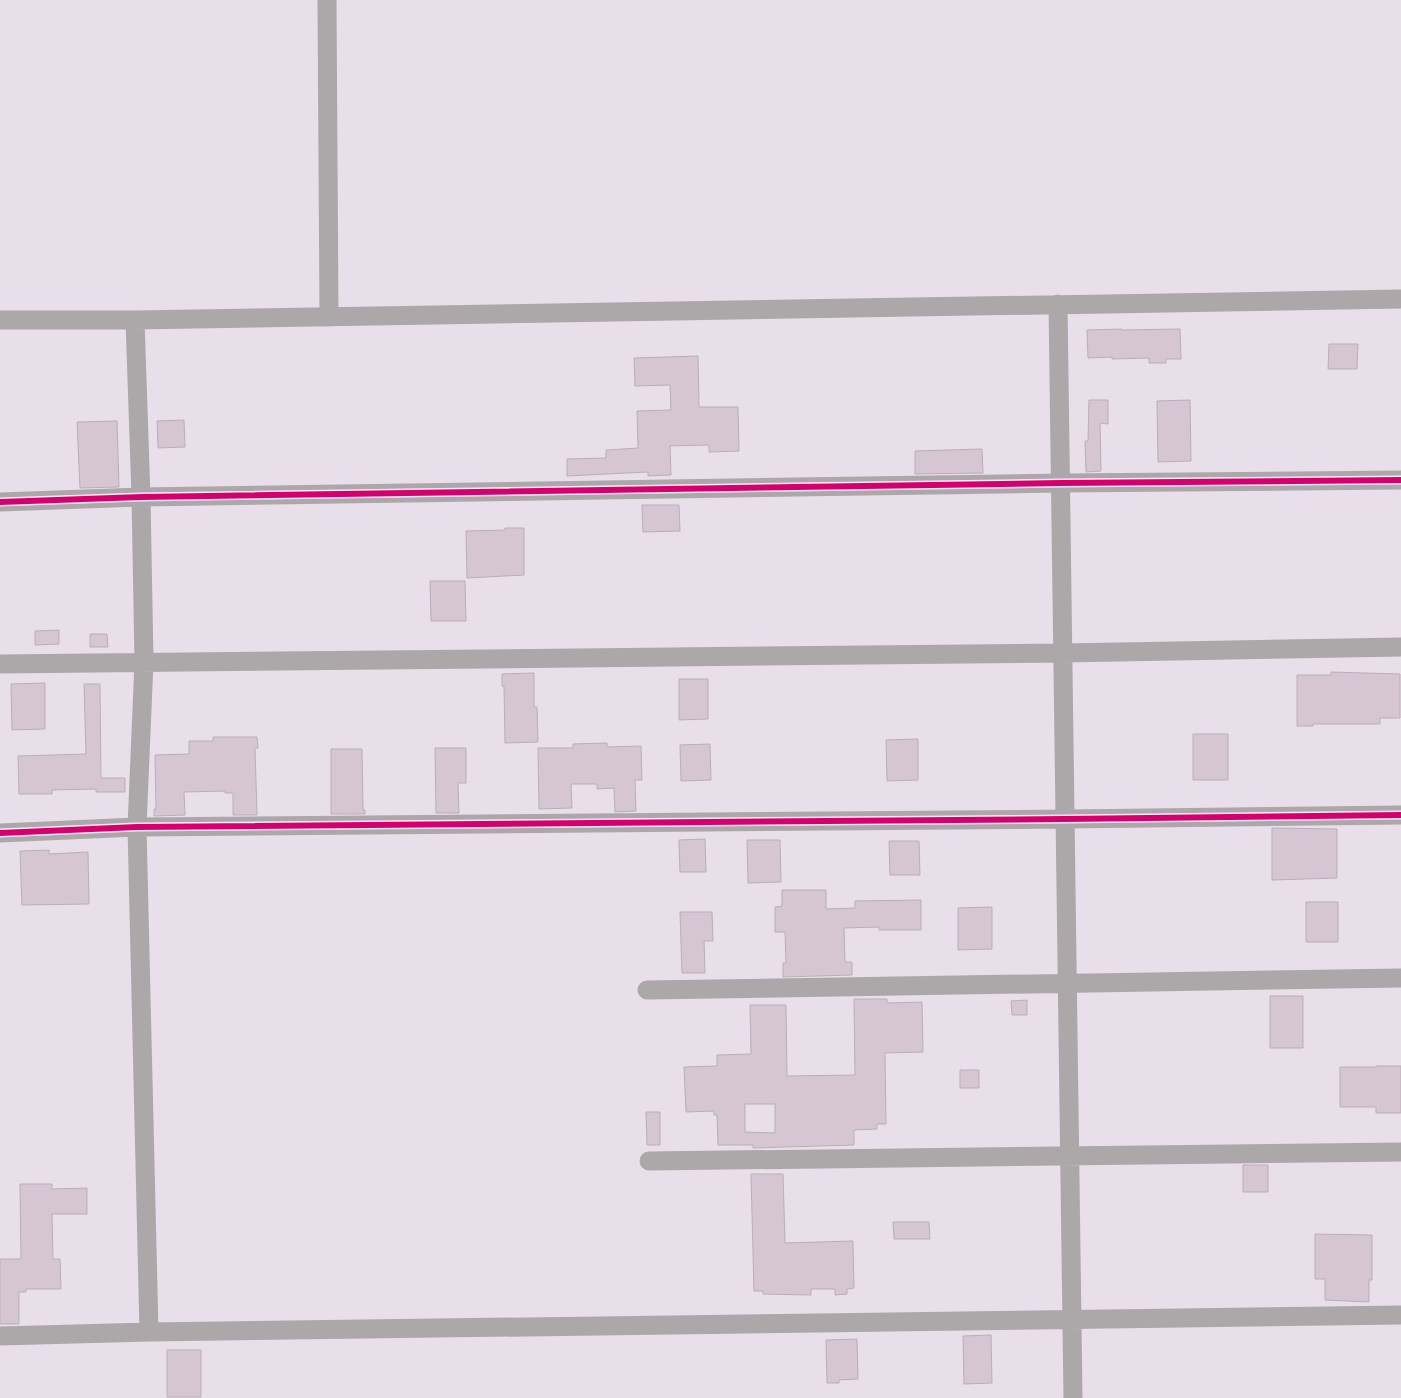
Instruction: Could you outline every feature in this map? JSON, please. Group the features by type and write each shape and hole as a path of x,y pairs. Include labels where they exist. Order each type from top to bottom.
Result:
{"street":[{"path":"326,0 329,317"},
{"path":"0,320 135,320 1401,299"},
{"path":"1058,304 1074,1398"},
{"path":"135,320 142,497 144,662 137,827 149,1332"},
{"path":"0,502 142,497 1061,483 1401,480"},
{"path":"0,664 1063,653 1401,647"},
{"path":"0,833 137,827 1065,820 1401,815"},
{"path":"647,990 1401,978"},
{"path":"649,1161 1401,1152"},
{"path":"0,1336 149,1332 1401,1316"}],"building":[{"path":"1180,329 1181,359 1166,359 1166,363 1149,363 1149,358 1088,358 1087,330"},
{"path":"1329,344 1358,344 1357,369 1328,369"},
{"path":"698,356 699,407 738,407 739,451 709,452 709,445 670,446 671,475 648,476 648,472 567,476 567,459 606,458 606,450 638,448 637,411 671,410 670,385 635,386 634,358"},
{"path":"1089,400 1108,400 1108,424 1100,423 1101,471 1086,472 1085,441 1088,441"},
{"path":"1190,400 1191,461 1158,462 1157,401"},
{"path":"184,420 185,447 158,448 157,421"},
{"path":"117,421 119,487 80,488 77,422"},
{"path":"982,449 983,473 915,474 915,451"},
{"path":"642,505 679,505 680,531 643,532"},
{"path":"505,528 524,528 524,575 467,578 466,531 505,530"},
{"path":"430,581 465,581 466,621 431,621"},
{"path":"59,630 59,644 35,645 35,631"},
{"path":"90,634 107,634 108,647 90,647"},
{"path":"1331,672 1400,674 1400,718 1380,718 1380,724 1313,724 1313,726 1297,726 1297,675 1331,675"},
{"path":"534,673 534,707 537,707 538,742 505,743 502,674"},
{"path":"679,679 708,679 708,719 679,720"},
{"path":"45,683 45,729 12,730 11,684"},
{"path":"84,684 100,684 101,778 125,778 125,792 96,792 96,789 52,790 52,794 19,794 18,756 86,754"},
{"path":"1193,734 1228,734 1228,780 1193,780"},
{"path":"213,737 257,737 258,748 255,748 257,815 233,815 233,793 225,793 225,791 184,792 185,815 154,816 154,809 156,809 155,755 189,754 189,741 213,741"},
{"path":"918,739 918,780 887,781 886,740"},
{"path":"607,743 607,747 641,746 642,780 635,780 636,811 615,812 614,788 597,789 597,784 571,784 572,808 539,809 538,748 573,748 573,744"},
{"path":"710,744 711,780 681,781 680,745"},
{"path":"435,748 466,748 466,783 458,783 459,813 436,813"},
{"path":"331,749 362,749 363,810 365,810 365,814 331,814"},
{"path":"1272,828 1337,829 1337,878 1272,880"},
{"path":"705,839 706,872 680,872 679,840"},
{"path":"747,840 780,840 781,882 748,883"},
{"path":"889,841 919,841 920,875 890,875"},
{"path":"49,850 49,854 88,852 89,904 22,905 20,851"},
{"path":"782,890 826,890 826,909 855,908 855,901 921,900 921,930 879,930 879,927 844,928 845,962 852,962 852,975 783,977 783,963 786,963 785,932 775,932 775,907 782,906"},
{"path":"1306,902 1338,902 1338,942 1306,942"},
{"path":"992,907 992,949 958,950 958,908"},
{"path":"680,912 712,912 713,941 704,941 705,973 682,973"},
{"path":"1270,996 1303,996 1303,1048 1270,1048"},
{"path":"854,999 887,999 887,1003 922,1002 923,1052 885,1053 886,1124 877,1124 877,1129 854,1130 854,1145 753,1148 753,1145 718,1145 717,1115 714,1115 714,1111 686,1112 684,1067 717,1066 717,1055 751,1054 750,1005 786,1005 787,1076 855,1075","holes":["745,1104 775,1104 775,1133 745,1132"]},
{"path":"1027,1000 1027,1015 1012,1015 1011,1001"},
{"path":"1401,1066 1401,1113 1376,1113 1376,1107 1340,1107 1340,1067"},
{"path":"960,1070 979,1070 979,1088 960,1088"},
{"path":"646,1112 660,1112 660,1145 647,1145"},
{"path":"1243,1165 1268,1165 1268,1192 1243,1192"},
{"path":"751,1174 783,1174 785,1243 853,1241 854,1288 847,1289 847,1294 835,1295 835,1289 811,1289 811,1295 763,1294 763,1291 754,1291"},
{"path":"20,1184 52,1184 52,1189 87,1188 87,1214 52,1214 53,1259 60,1259 61,1289 26,1289 26,1292 19,1292 19,1324 0,1324 0,1259 21,1259"},
{"path":"893,1222 929,1222 930,1239 894,1239"},
{"path":"1315,1234 1372,1235 1372,1280 1369,1280 1369,1302 1325,1300 1325,1279 1315,1279"},
{"path":"991,1335 992,1383 964,1384 963,1336"},
{"path":"857,1339 858,1379 839,1380 839,1383 827,1383 826,1340"},
{"path":"167,1350 201,1350 201,1397 167,1397"}],"cycle path":[{"path":"0,502 141,497 1061,483 1401,480"},
{"path":"0,833 137,827 1401,815"}]}
